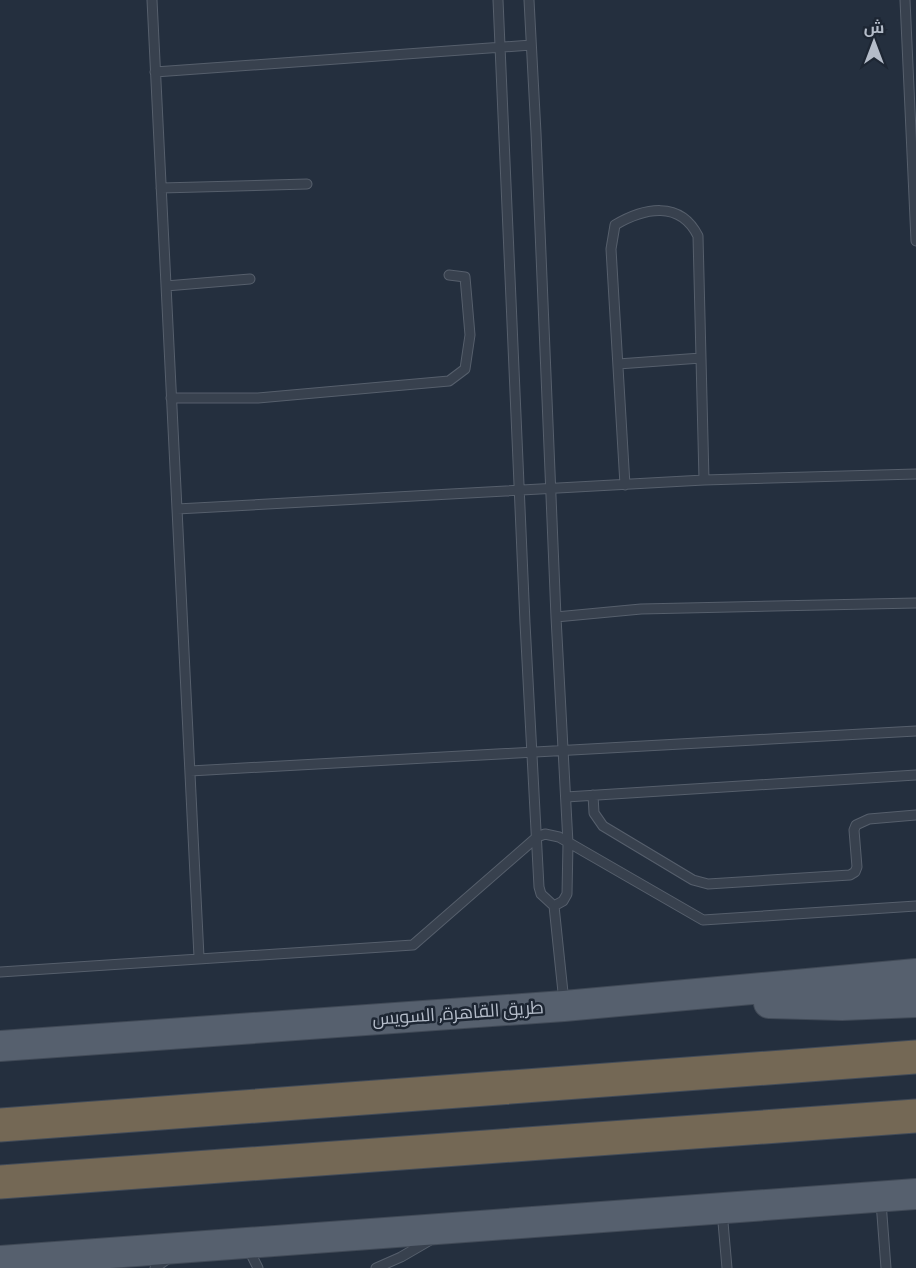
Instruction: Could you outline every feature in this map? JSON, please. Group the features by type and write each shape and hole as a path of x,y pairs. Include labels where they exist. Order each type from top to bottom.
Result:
{"highway":[{"path":"0,1125 916,1058"},
{"path":"0,1182 916,1116"}],"main road":[{"name":"طريق القاهرة, السويس","path":"0,1046 564,1006 916,974"},
{"path":"681,995 789,1004 842,1005 916,1002"},
{"path":"0,1261 183,1247 252,1256 450,1228 916,1194"}],"lane":[{"path":"152,0 199,957"},
{"path":"498,0 537,837 541,894 554,906 564,1006"},
{"path":"529,0 568,843 567,894 563,901 554,906"},
{"path":"905,0 916,241"},
{"path":"155,72 531,45"},
{"path":"161,188 308,184"},
{"path":"625,485 611,249 615,225 651,210 674,213 692,224 698,236 704,480"},
{"path":"171,398 258,398 449,381 465,369 470,335 465,277 449,275"},
{"path":"166,286 250,279"},
{"path":"618,364 701,358"},
{"path":"177,509 704,480 916,474"},
{"path":"556,617 641,609 916,603"},
{"path":"190,771 916,731"},
{"path":"566,797 916,775"},
{"path":"593,795 594,813 603,826 693,880 708,884 850,874 855,872 857,867 854,830 856,825 869,819 916,815"},
{"path":"0,972 199,957 413,945 537,837 545,834 552,834 703,920 916,906"},
{"path":"881,1197 886,1268"},
{"path":"721,1208 727,1268"},
{"path":"376,1268 409,1253 450,1228"},
{"path":"155,1268 183,1247"}]}
